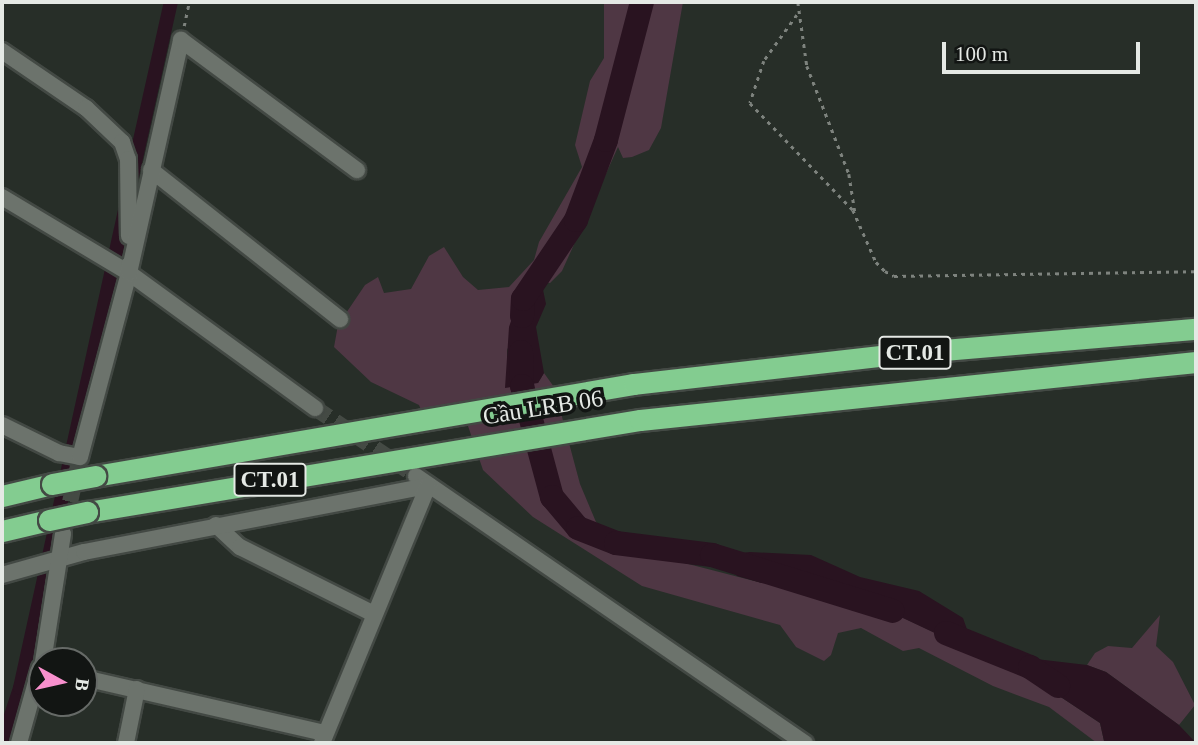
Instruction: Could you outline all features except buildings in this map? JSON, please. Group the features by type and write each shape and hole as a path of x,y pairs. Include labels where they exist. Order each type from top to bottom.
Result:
{"highway":[{"path":"977,348 1196,321"},
{"name":"CT.01","path":"977,348 1196,329"},
{"name":"Cầu LRB 06","path":"2,495 451,412 635,384 977,348"},
{"name":"CT.01","path":"982,381 1196,362"},
{"path":"982,381 1196,376"},
{"name":"Cầu LRB 06","path":"56,527 87,512 454,448 640,420 982,381"},
{"name":"CT.01","path":"2,531 56,527"}],"street":[{"path":"2,425 65,455 80,457 181,40 358,170"},
{"path":"2,51 86,108 122,142 128,159 130,211 125,271"},
{"path":"151,170 340,319"},
{"path":"2,197 106,257 315,408"},
{"path":"98,681 323,738 422,481"},
{"path":"2,575 57,563 84,552 422,481 804,743"},
{"path":"216,525 240,547 372,613"},
{"path":"44,647 57,563 56,527"},
{"path":"125,743 137,689"},
{"path":"19,743 28,712"}],"path":[{"path":"181,40 189,2"},
{"path":"798,2 797,15 820,108 849,174 856,216 876,262 894,276 1196,271"},
{"path":"797,15 764,61 750,103 856,216"}],"shaded area":[{"path":"604,2 683,2 661,128 649,150 623,158 618,147 562,271 550,283 539,281 507,350 507,367 538,383 544,373 554,387 580,484 596,522 616,543 599,541 762,583 835,586 1032,678 1100,723 1104,741 1097,743 1049,707 993,686 919,648 903,651 861,628 838,633 831,655 824,661 796,647 780,625 642,586 533,517 483,470 468,426 429,429 419,405 371,382 334,347 338,325 365,285 378,277 384,293 411,289 429,256 444,247 463,277 478,290 509,287 534,260 539,242 582,167 575,145 590,81 604,58"},
{"path":"541,280 546,304 536,327 544,373 538,383 505,388 509,327 518,300"},
{"path":"750,552 811,555 860,577 919,591 963,618 975,652 835,586 762,583 737,576 727,560 733,554"},
{"path":"1160,615 1156,646 1173,662 1195,705 1179,725 1106,672 1087,665 1095,653 1108,646 1132,648"},
{"path":"1036,659 1087,665 1106,672 1179,725 1196,743 1100,743 1104,741 1100,723 1032,678 1030,667"}],"waterway":[{"path":"132,176 171,2"},
{"path":"522,316 523,299 576,220 606,140 642,2"},
{"path":"2,743 20,688 125,209"},
{"path":"521,352 522,386 552,497 578,528 616,543 712,555 893,611"},
{"path":"946,633 1030,667 1058,686"}],"tunnel":[{"path":"315,408 416,476"},
{"path":"65,525 80,457"}]}
